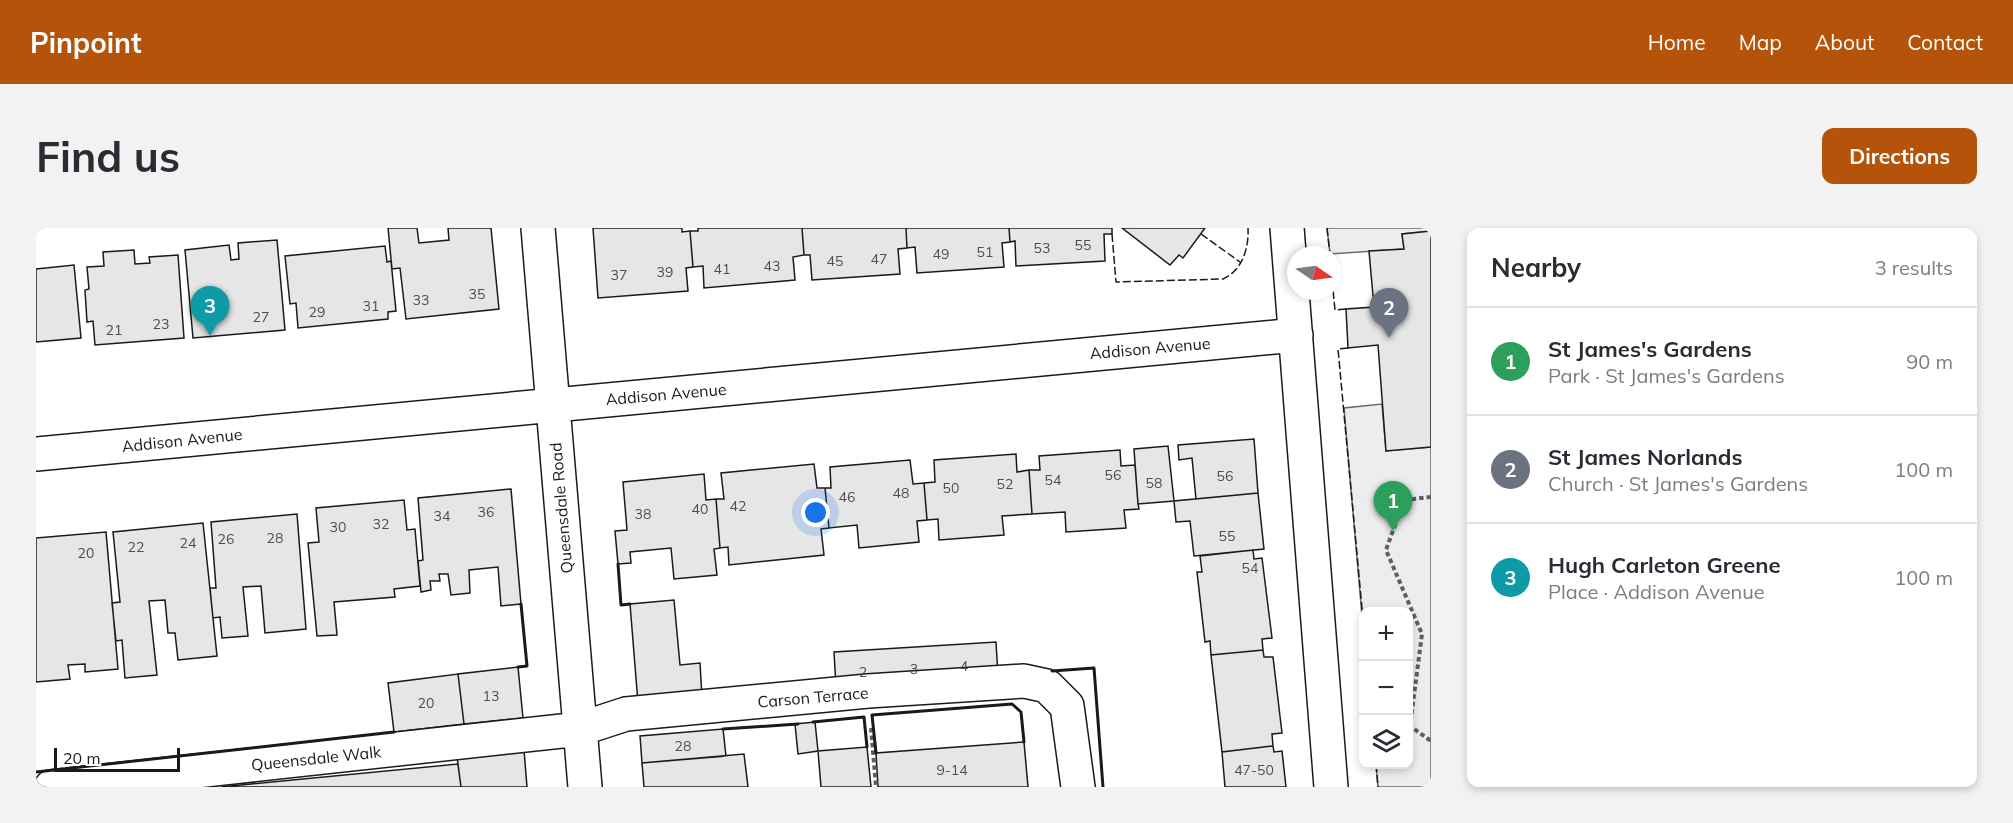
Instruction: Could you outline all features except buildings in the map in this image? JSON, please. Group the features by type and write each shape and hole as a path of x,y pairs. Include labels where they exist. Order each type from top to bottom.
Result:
{"street":[{"name":"Queensdale Road","path":"538,228 585,787"},
{"path":"1287,228 1331,787"},
{"name":"Addison Avenue","path":"36,454 1296,335"},
{"name":"Carson Terrace","path":"580,729 626,714 868,691 1024,681 1047,686 1067,706 1078,787"},
{"name":"Queensdale Walk","path":"51,787 580,729"}],"path":[{"path":"1431,497 1404,500 1386,550 1422,634 1410,726 1431,741"},
{"path":"868,691 876,787"}],"shaded area":[{"path":"1327,228 1431,228 1431,231 1402,234 1404,249 1341,253 1341,246 1329,246"},
{"path":"1382,404 1386,451 1431,447 1431,787 1378,787 1376,769 1413,769 1413,607 1361,607 1344,408"}],"fence":[{"path":"1112,234 1116,282 1223,279 1240,264 1246,250 1248,228"},
{"path":"1327,228 1329,246"},
{"path":"1201,234 1240,262"},
{"path":"1334,300 1335,310 1346,309"},
{"path":"1348,348 1338,349 1362,607"},
{"path":"1376,769 1378,787"}],"wall":[{"path":"618,564 621,605 630,604"},
{"path":"518,667 527,666 521,604"},
{"path":"1052,671 1094,668 1103,787"},
{"path":"876,753 872,715 1012,704 1021,712 1024,742"},
{"path":"813,722 864,717 867,747"},
{"path":"723,729 798,724"},
{"path":"36,772 394,732"}],"place":[{"name":"Hugh Carleton Greene","path":"210,336"},
{"name":"St James Norlands","path":"1389,338"},
{"name":"St James's Gardens","path":"1393,531"}]}
